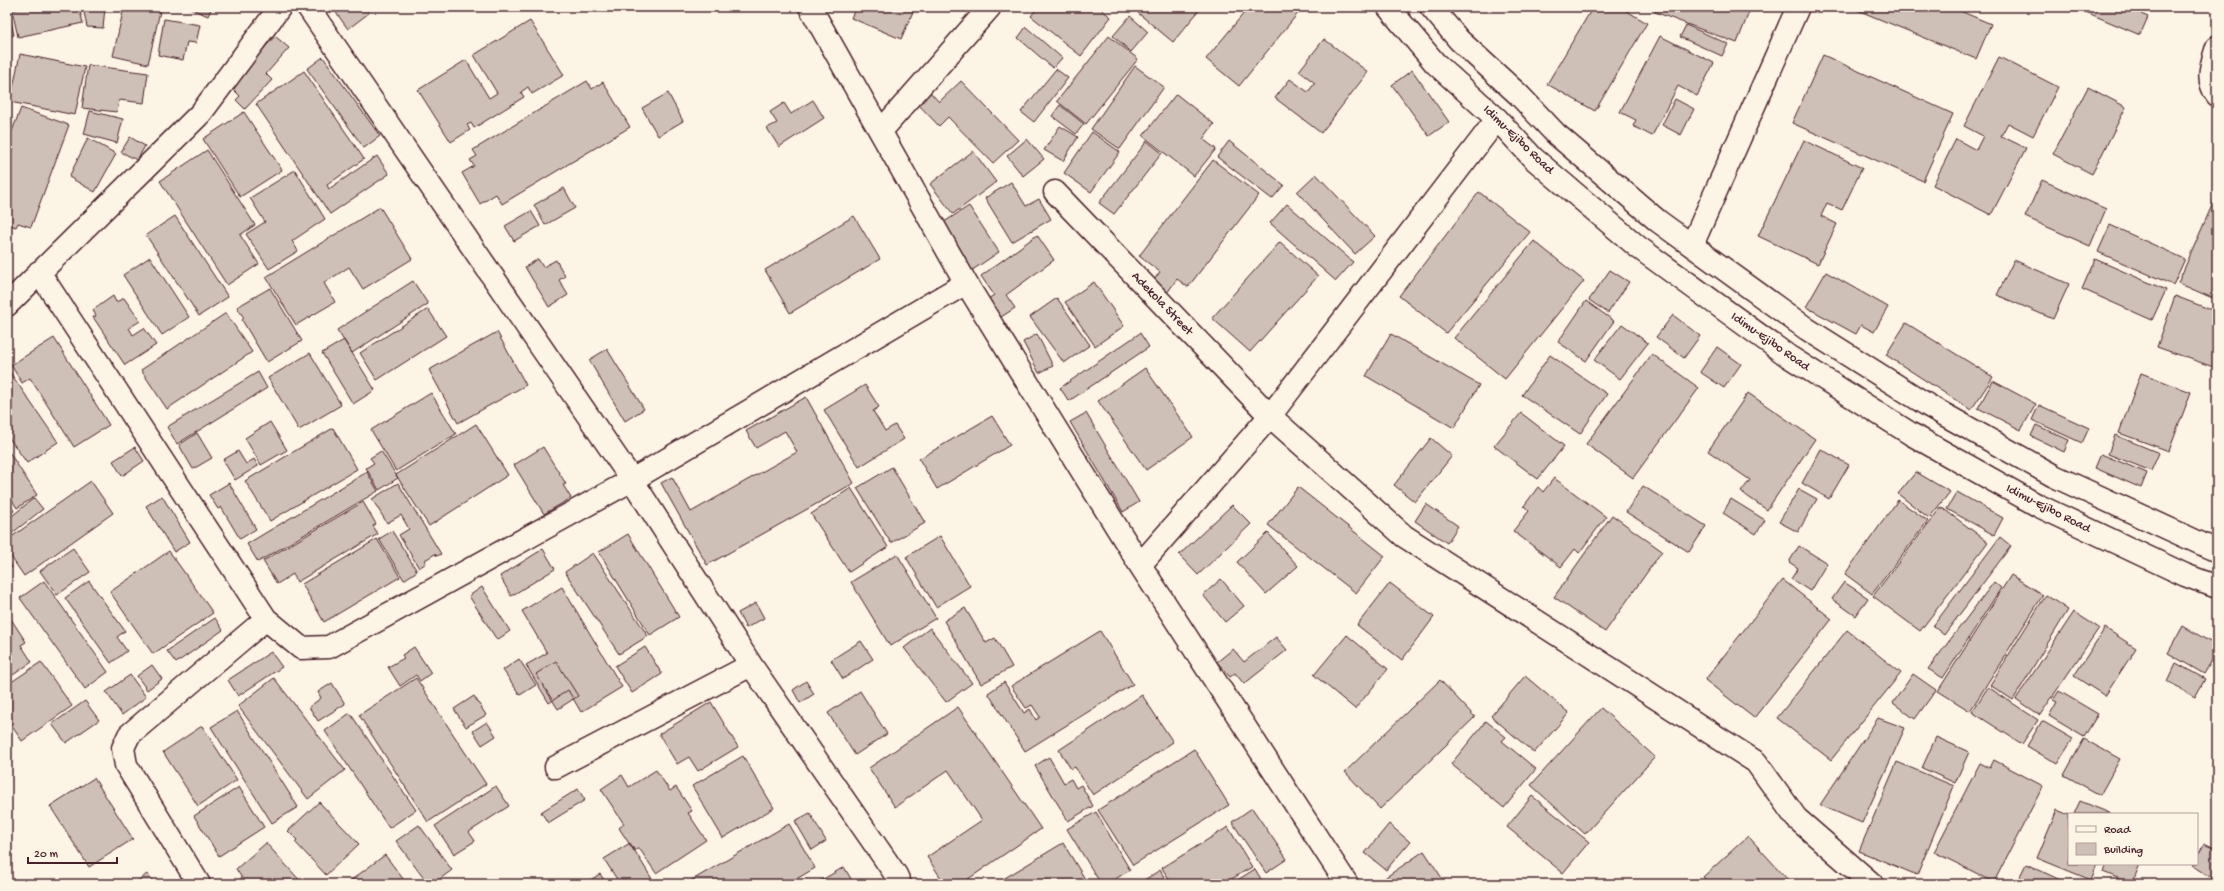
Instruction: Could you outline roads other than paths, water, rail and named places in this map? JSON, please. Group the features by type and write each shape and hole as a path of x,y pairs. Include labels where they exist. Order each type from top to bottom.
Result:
{"street":[{"path":"12,293 39,272 200,113 280,7"},
{"path":"308,7 632,480 751,665 896,875 900,884"},
{"path":"810,7 966,283 1140,565 1347,884"},
{"path":"881,131 990,7"},
{"name":"Idimu-Ejibo Road","path":"1388,7 1435,63 1497,119 1533,158 1638,247 1788,356 1911,434 2039,506 2185,575 2217,587"},
{"path":"1431,7 1459,40 1520,96 1556,134 1658,221 1807,329 1929,406 2054,476 2217,551"},
{"path":"1692,245 1798,7"},
{"path":"2217,47 2209,76 2211,88 2217,95"},
{"path":"1140,565 1270,416 1497,119"},
{"name":"Adekola Street","path":"1054,192 1270,416 1404,536 1756,762 1796,818 1872,884"},
{"path":"39,272 266,619 301,648 329,647 632,480 966,283"},
{"path":"199,884 126,766 123,748 129,735 266,619"},
{"path":"556,767 751,665"}]}
